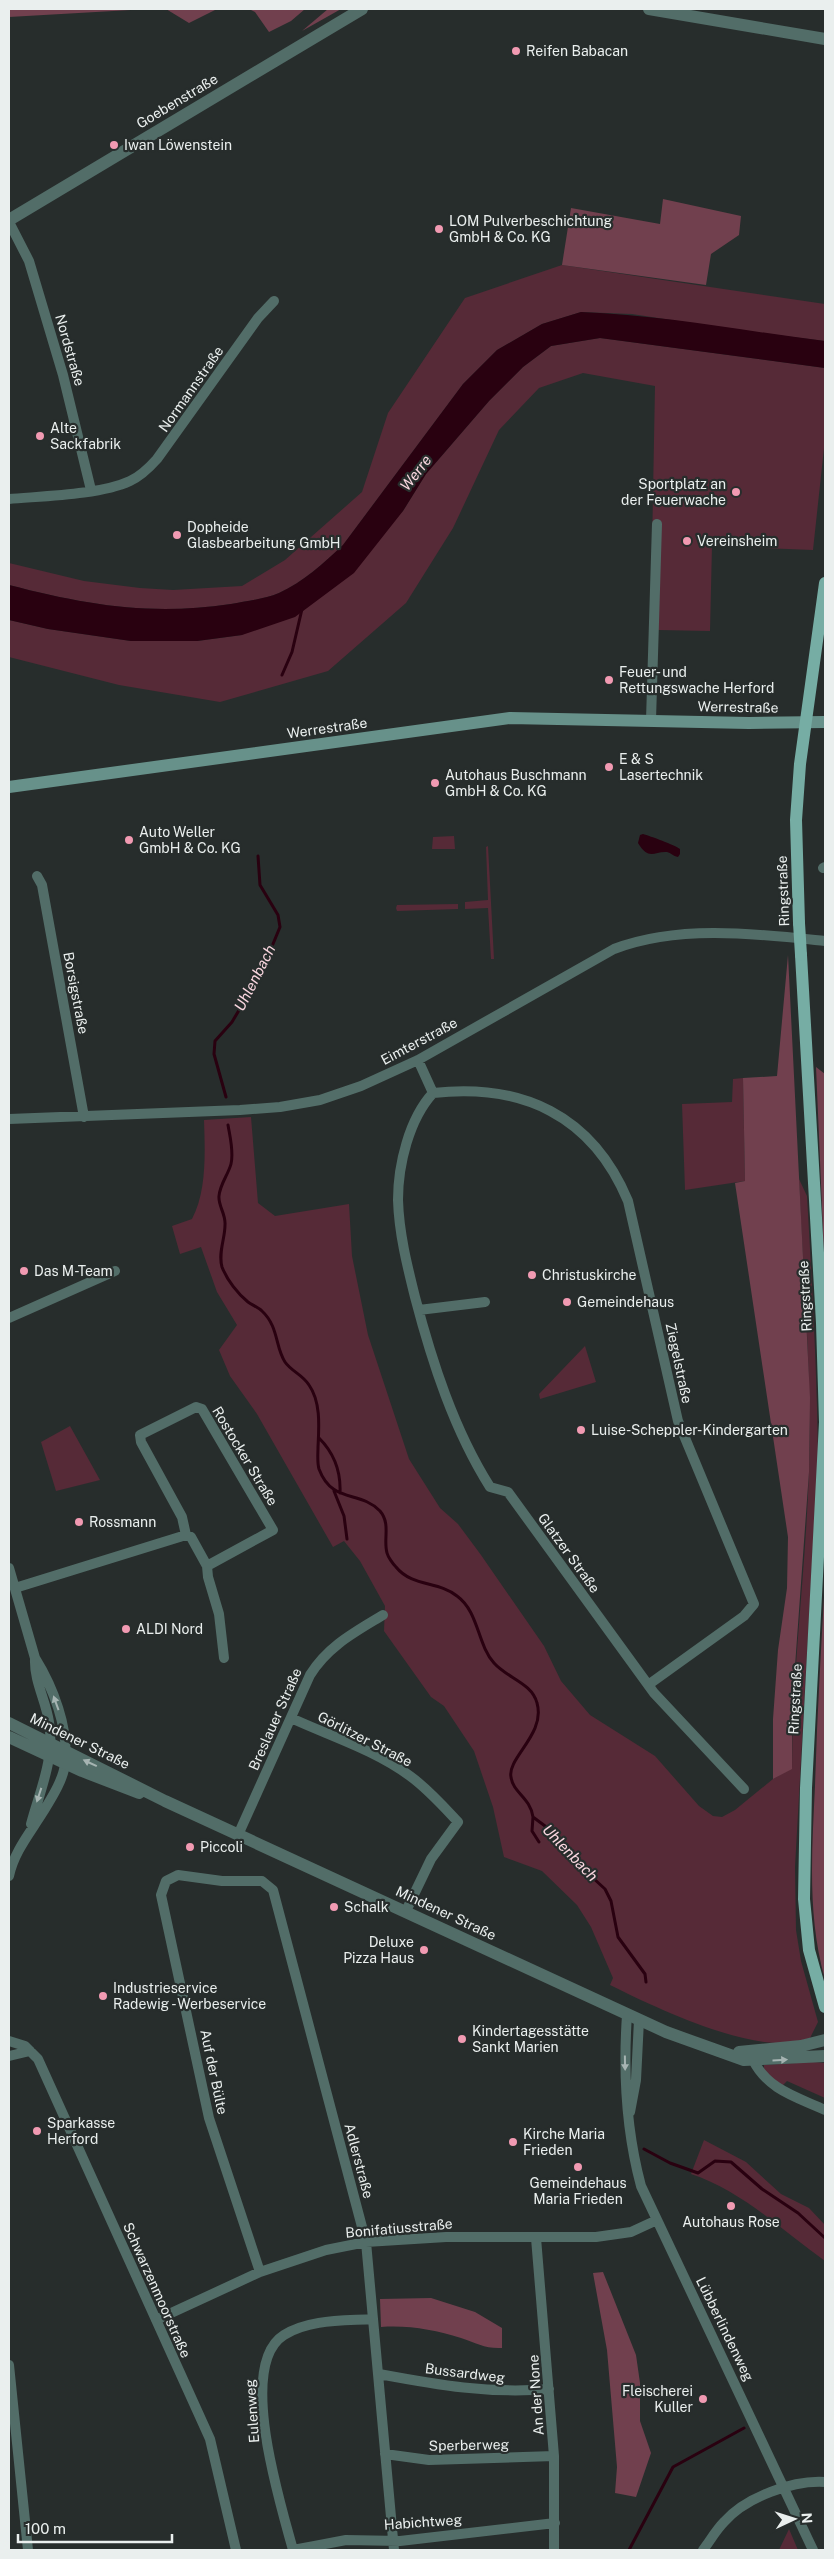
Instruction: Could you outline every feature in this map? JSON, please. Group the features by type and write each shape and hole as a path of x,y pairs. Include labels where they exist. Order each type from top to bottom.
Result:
{"main road":[{"name":"Ringstraße","path":"825,583 805,723 796,820 799,923 824,1354 825,1422 806,1788 804,1899 809,1950 825,2006"},
{"name":"Werrestraße","path":"9,787 510,718 825,722"}],"street":[{"name":"Goebenstraße","path":"9,221 362,9"},
{"path":"649,9 825,39"},
{"name":"Nordstraße","path":"9,221 32,270 63,375 91,490"},
{"name":"Normannstraße","path":"91,490 122,484 140,475 157,459 258,318 274,301"},
{"path":"9,499 91,490"},
{"path":"650,720 657,524"},
{"name":"Borsigstraße","path":"37,876 42,885 84,1117"},
{"name":"Eimterstraße","path":"9,1119 240,1110 307,1103 361,1086 418,1060 614,949 628,944 658,938 718,934 825,941"},
{"path":"418,1060 433,1094"},
{"name":"Ziegelstraße","path":"433,1094 465,1091 512,1095 560,1116 588,1138 598,1150 621,1184 628,1201 678,1421 754,1604 744,1616 648,1685"},
{"name":"Glatzer Straße","path":"433,1094 422,1105 414,1122 400,1177 398,1198 404,1253 419,1310 451,1407 490,1487 508,1492 648,1685 744,1789"},
{"path":"9,1318 115,1271"},
{"path":"419,1310 485,1302"},
{"name":"Rostocker Straße","path":"207,1566 272,1530 206,1415 202,1409 196,1407 140,1436 140,1442 182,1517 186,1535 191,1537 207,1566 208,1577 219,1614 224,1658"},
{"path":"15,1588 186,1535"},
{"path":"9,1568 35,1658 56,1705 63,1732 66,1764 44,1811 13,1861 9,1876"},
{"name":"Breslauer Straße","path":"238,1835 310,1675 319,1660 332,1647 383,1615"},
{"path":"28,1834 50,1757 49,1722 34,1671 35,1658"},
{"name":"Görlitzer Straße","path":"291,1718 383,1760 409,1775 431,1793 458,1822 431,1859 406,1911"},
{"name":"Mindener Straße","path":"9,1724 165,1801 406,1911 626,2015 744,2060 825,2056"},
{"name":"Mindener Straße","path":"9,1737 121,1788 165,1801"},
{"name":"Adlerstraße","path":"172,1877 178,1875 222,1881 262,1881 274,1890 366,2242 393,2545"},
{"name":"Auf der Bülte","path":"172,1877 163,1885 161,1895 209,2118 260,2272"},
{"name":"Lübberlindenweg","path":"626,2015 625,2097 630,2115"},
{"name":"Lübberlindenweg","path":"639,2020 636,2080 630,2115 631,2142 639,2178 813,2550"},
{"name":"Mindener Straße","path":"716,2050 746,2052 779,2049 825,2040"},
{"path":"9,2041 25,2046 30,2051"},
{"path":"9,2056 30,2051"},
{"name":"Schwarzenmoorstraße","path":"30,2051 38,2059 210,2439 236,2550"},
{"path":"753,2060 762,2077 774,2087 825,2110"},
{"name":"Bonifatiusstraße","path":"156,2320 260,2272 326,2250 366,2242 446,2237 536,2238 617,2235 657,2220"},
{"name":"An der None","path":"536,2238 550,2389 554,2456 554,2550"},
{"name":"Eulenweg","path":"293,2550 274,2475 262,2408 262,2375 268,2353 282,2336 307,2325 373,2319"},
{"path":"9,2365 28,2550"},
{"name":"Bussardweg","path":"379,2374 432,2383 512,2392 550,2389"},
{"name":"Sperberweg","path":"385,2454 429,2460 554,2456"},
{"path":"704,2550 724,2522 735,2511 785,2487 810,2481 825,2482"},
{"name":"Habichtweg","path":"293,2550 346,2540 393,2545 555,2523"}],"shaded area":[{"path":"9,9 148,9 9,17"},
{"path":"166,9 217,9 189,23"},
{"path":"249,9 305,9 291,21 269,32 255,12"},
{"path":"328,9 341,9 302,31"},
{"path":"663,199 741,216 739,235 711,254 706,285 562,265 571,208 660,224"},
{"path":"562,265 825,304 825,341 632,314 581,312 542,324 497,350 463,384 343,545 305,578 288,589 274,595 231,604 173,609 146,609 92,603 9,585 9,563 84,581 140,588 173,590 242,586 285,560 362,492 388,413 465,298"},
{"path":"600,338 825,368 825,439 813,550 712,546 710,631 658,630 652,548 655,386 583,373 539,388 499,430 453,528 406,603 328,671 220,702 119,685 9,657 9,620 48,629 131,641 197,641 242,635 403,511 426,474 489,401 523,367 551,346"},
{"path":"454,836 455,849 432,849 433,837"},
{"path":"488,846 494,959 491,959 488,908 465,909 465,902 488,900 486,847"},
{"path":"458,904 458,909 397,911 396,908 397,905"},
{"path":"788,955 810,1398 809,1472 792,1708 792,1769 773,1779 773,1719 778,1650 787,1588 788,1537 735,1183 745,1181 743,1078 777,1076"},
{"path":"816,1067 825,1074 825,1270 824,1254"},
{"path":"743,1078 745,1181 685,1190 682,1104 732,1102 733,1079"},
{"path":"251,1117 258,1203 275,1216 349,1204 352,1256 368,1335 409,1459 440,1508 458,1524 481,1555 544,1646 561,1681 590,1715 655,1756 699,1806 713,1816 722,1817 735,1810 773,1779 792,1768 794,1694 810,1434 799,1179 807,1196 818,1456 795,1867 796,1930 801,1961 818,2022 810,2038 784,2043 742,2038 671,2014 610,1985 613,1978 591,1927 577,1905 542,1871 504,1857 493,1807 474,1751 444,1706 431,1697 384,1631 385,1606 360,1561 344,1541 333,1547 257,1414 230,1376 219,1350 237,1325 217,1292 201,1247 180,1254 172,1226 192,1219 197,1208 203,1184 204,1120"},
{"path":"585,1346 596,1382 540,1399 539,1394"},
{"path":"70,1426 100,1480 56,1491 41,1442"},
{"path":"825,1580 825,1979 815,1932 812,1859"},
{"path":"825,2063 825,2098 787,2081 782,2086 764,2072 764,2065"},
{"path":"704,2140 746,2162 781,2194 809,2208 825,2225 825,2261 761,2212 727,2190 691,2174"},
{"path":"603,2272 636,2355 640,2383 640,2421 651,2453 636,2497 615,2493 617,2467 607,2350 593,2273"},
{"path":"431,2298 475,2312 502,2328 502,2348 486,2347 432,2330 381,2327 380,2299"},
{"path":"789,2529 798,2550 779,2550"}],"water":[{"name":"Werre","path":"581,312 642,316 825,341 825,368 600,338 551,346 523,367 489,401 426,474 403,511 354,573 295,617 242,635 197,641 131,641 48,629 9,620 9,585 92,603 146,609 173,609 231,604 268,597 288,589 313,572 343,545 463,384 497,350 542,324"},
{"path":"643,834 677,847 680,849 680,854 678,857 667,852 652,854 645,852 638,843 640,835"}],"waterway":[{"name":"Uhlenbach","path":"282,675 292,652 302,609"},
{"name":"Uhlenbach","path":"226,1097 214,1054 215,1041 232,1022 261,973 280,927 278,915 260,885 258,856"},
{"name":"Uhlenbach","path":"228,1125 232,1159 219,1196 225,1221 221,1256 222,1267 240,1295 267,1317 274,1330 285,1362 306,1382 313,1392 318,1415 319,1469 331,1487 339,1492 364,1500 380,1511 386,1526 387,1553 395,1566 410,1578 450,1591 457,1596 470,1611 484,1647 494,1663 530,1690 534,1696 538,1714 536,1725 511,1770 512,1782 529,1805 533,1817 549,1829 569,1856 605,1889 611,1901 618,1937 645,1974 646,1982"},
{"path":"319,1438 329,1450 336,1463 340,1493"},
{"path":"334,1491 344,1516 347,1539"},
{"path":"533,1817 532,1831 539,1842"},
{"path":"644,2149 670,2163 698,2173 715,2161 731,2162 762,2189 798,2213 825,2238"},
{"name":"Uhlenbach","path":"629,2550 673,2467 744,2428"}],"place":[{"name":"Reifen Babacan","path":"516,51"},
{"name":"Iwan Löwenstein","path":"114,145"},
{"name":"LOM Pulverbeschichtung GmbH & Co. KG","path":"439,229"},
{"name":"Alte Sackfabrik","path":"40,436"},
{"name":"Sportplatz an der Feuerwache","path":"736,492"},
{"name":"Dopheide Glasbearbeitung GmbH","path":"177,535"},
{"name":"Vereinsheim","path":"687,541"},
{"name":"Feuer- und Rettungswache Herford","path":"609,680"},
{"name":"E & S Lasertechnik","path":"609,767"},
{"name":"Autohaus Buschmann GmbH & Co. KG","path":"435,783"},
{"name":"Auto Weller GmbH & Co. KG","path":"129,840"},
{"name":"Das M-Team","path":"24,1271"},
{"name":"Christuskirche","path":"532,1275"},
{"name":"Gemeindehaus","path":"567,1302"},
{"name":"Luise-Scheppler-Kindergarten","path":"581,1430"},
{"name":"Rossmann","path":"79,1522"},
{"name":"ALDI Nord","path":"126,1629"},
{"name":"Piccoli","path":"190,1847"},
{"name":"Schalk","path":"334,1907"},
{"name":"Deluxe Pizza Haus","path":"424,1950"},
{"name":"Industrieservice Radewig - Werbeservice","path":"103,1996"},
{"name":"Kindertagesstätte Sankt Marien","path":"462,2039"},
{"name":"Sparkasse Herford","path":"37,2131"},
{"name":"Kirche Maria Frieden","path":"513,2142"},
{"name":"Gemeindehaus Maria Frieden","path":"578,2167"},
{"name":"Autohaus Rose","path":"731,2206"},
{"name":"Fleischerei Kuller","path":"703,2399"}]}
